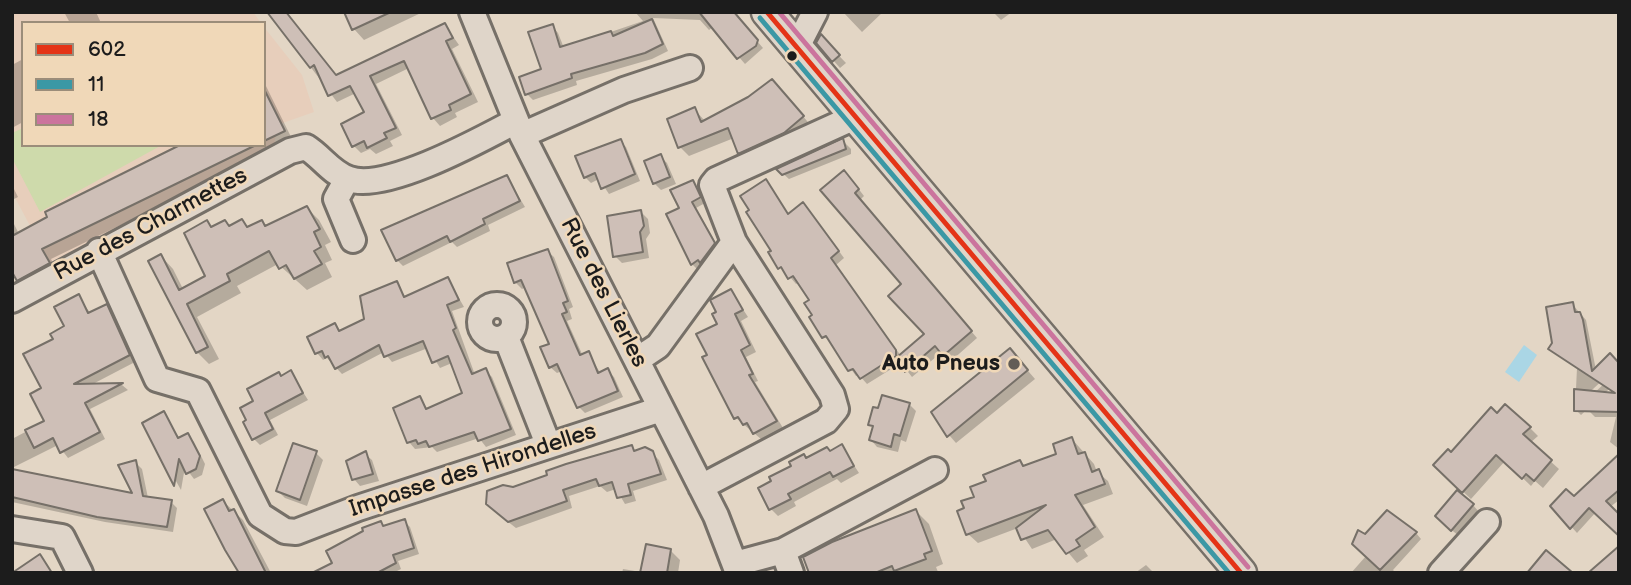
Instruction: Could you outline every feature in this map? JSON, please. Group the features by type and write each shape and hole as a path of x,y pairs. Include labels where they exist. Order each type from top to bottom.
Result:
{"main road":[{"path":"767,12 1241,573"}],"street":[{"name":"Rue des Lierles","path":"472,12 519,128 701,487 737,569"},
{"path":"797,47 816,12"},
{"path":"353,240 336,199 347,179 367,184 402,174 519,128 690,68"},
{"path":"701,487 826,421 835,409 832,395 734,242 712,186 716,180 857,116"},
{"name":"Rue des Charmettes","path":"12,300 290,151 306,147 347,179"},
{"path":"637,360 658,346 734,242"},
{"name":"Impasse des Hirondelles","path":"99,251 157,379 198,391 260,515 285,531 296,532 548,444 661,409"},
{"path":"506,337 548,444"},
{"path":"737,569 787,562 935,470"},
{"path":"1441,573 1487,522"},
{"path":"12,529 62,537 80,573"}],"shaded area":[{"path":"12,12 253,12 260,21 21,21 21,147 266,147 266,30 302,75 314,112 277,125 274,147 51,265 12,192"}],"green space":[{"path":"21,129 21,147 158,147 40,212 12,158 12,133"}],"water":[{"path":"1524,345 1537,355 1519,382 1505,372"}],"building":[{"path":"267,12 286,12 336,75 445,23 453,38 446,41 471,94 449,105 451,110 431,119 404,61 370,76 396,128 384,133 387,138 367,148 364,141 352,147 341,124 364,112 350,86 328,96 314,65 310,68"},
{"path":"344,12 391,12 352,30"},
{"path":"699,12 734,12 758,40 756,46 737,59"},
{"path":"652,19 663,44 645,53 571,74 572,78 525,95 519,77 541,69 528,32 553,24 560,47 611,31 613,36"},
{"path":"821,34 840,55 832,62 816,43"},
{"path":"772,79 804,116 784,133 738,154 728,128 678,148 667,119 695,107 701,122 748,97"},
{"path":"266,93 285,131 266,140"},
{"path":"843,138 846,149 782,175 776,169"},
{"path":"621,139 635,174 601,189 595,173 584,178 575,156"},
{"path":"176,147 252,147 42,249 50,263 17,281 12,272 12,236 47,217 45,212"},
{"path":"661,154 670,177 653,184 644,161"},
{"path":"844,170 859,189 855,193 972,331 943,356 935,346 905,372 896,358 924,334 888,296 901,284 820,190"},
{"path":"507,175 520,201 483,219 485,224 450,242 447,236 396,261 381,230"},
{"path":"766,179 788,214 803,202 839,251 831,258 896,350 896,356 860,379 853,369 848,371 826,336 822,338 804,303 809,300 793,276 788,279 781,267 778,269 768,252 771,251 746,212 749,210 740,196"},
{"path":"693,180 701,197 692,202 715,243 700,263 698,260 691,265 666,214 679,208 670,190"},
{"path":"307,206 320,229 314,232 321,247 314,251 322,264 294,279 286,265 279,269 269,251 227,274 230,281 187,304 208,347 196,353 148,261 161,254 179,290 205,276 184,233 207,220 211,227 225,220 229,226 242,219 247,227 262,220 265,226"},
{"path":"641,210 644,226 640,232 643,252 613,257 607,216"},
{"path":"548,249 568,301 563,303 567,312 562,314 580,355 589,351 598,373 608,368 618,391 577,408 557,364 549,368 540,347 549,344 521,280 514,283 507,263"},
{"path":"448,277 459,300 447,305 456,328 453,330 472,374 486,368 511,429 478,441 474,432 429,447 426,441 418,444 416,440 407,443 393,408 420,396 426,409 462,393 448,356 432,363 423,341 384,357 379,345 335,369 322,351 315,354 307,337 335,323 339,331 364,319 360,296 397,281 404,297"},
{"path":"731,289 743,310 735,314 750,345 741,350 753,374 749,375 777,421 753,434 747,423 743,425 738,417 734,419 702,357 707,355 696,334 717,324 712,314 716,312 710,300"},
{"path":"79,294 88,313 107,304 130,355 74,384 123,383 85,403 100,432 60,453 53,438 34,448 25,430 44,421 30,394 41,388 23,354 53,339 50,334 64,326 54,307"},
{"path":"1573,302 1575,312 1580,312 1583,320 1592,371 1610,353 1619,363 1619,412 1574,411 1574,389 1615,393 1548,349 1552,343 1546,307"},
{"path":"1010,348 1028,370 947,437 931,412"},
{"path":"291,370 303,393 265,413 273,429 252,440 243,422 246,420 240,408 253,401 247,389 279,372 281,376"},
{"path":"882,395 910,403 900,436 894,434 891,447 869,440 873,426 868,425 873,407 878,408"},
{"path":"1505,404 1531,427 1523,434 1552,460 1534,481 1526,474 1522,479 1496,455 1462,493 1433,465 1448,449 1451,452 1491,407 1497,413"},
{"path":"164,411 178,438 188,433 200,456 196,469 186,474 179,459 174,486 142,423"},
{"path":"1072,437 1078,454 1085,452 1092,472 1099,469 1105,484 1075,495 1095,527 1076,540 1080,546 1066,554 1048,530 1021,540 1016,528 1046,505 966,535 957,511 964,508 961,501 974,497 970,487 986,481 983,475 1020,460 1023,466 1056,454 1053,444"},
{"path":"293,443 317,451 300,500 276,491"},
{"path":"842,444 854,466 833,477 830,472 788,494 791,499 769,510 758,488 771,481 769,477 791,466 789,462 804,454 806,458 827,447 830,451"},
{"path":"632,445 634,451 645,447 653,451 661,474 628,484 631,495 617,498 612,482 599,486 596,479 563,490 567,501 508,522 486,504 487,491 503,485 513,487 547,475 546,471"},
{"path":"366,451 373,474 352,480 346,461"},
{"path":"1619,454 1619,490 1606,501 1619,514 1619,536 1589,508 1570,529 1550,506 1566,489 1574,496"},
{"path":"136,460 143,496 172,500 167,527 97,517 12,497 12,469 132,493 118,465"},
{"path":"1457,490 1474,504 1451,531 1435,516"},
{"path":"223,499 229,511 234,509 266,573 239,573 225,550 204,509"},
{"path":"916,509 932,551 924,554 926,559 894,571 892,566 875,573 809,573 803,557 832,542"},
{"path":"1387,510 1417,532 1380,570 1352,544 1358,530 1365,534"},
{"path":"405,519 414,548 393,555 396,563 377,573 312,573 332,563 326,551 363,531 362,528 381,521 383,526"},
{"path":"646,544 671,549 667,573 640,573"},
{"path":"1619,546 1619,573 1588,573"},
{"path":"1546,550 1573,573 1527,573"},
{"path":"40,554 52,573 12,573"}],"transit line":[{"name":"602","path":"767,12 1241,573"},
{"name":"18","path":"779,12 1248,567"},
{"name":"11","path":"760,18 1229,573"}],"place":[{"name":"Auto Pneus","path":"1014,364"}]}
